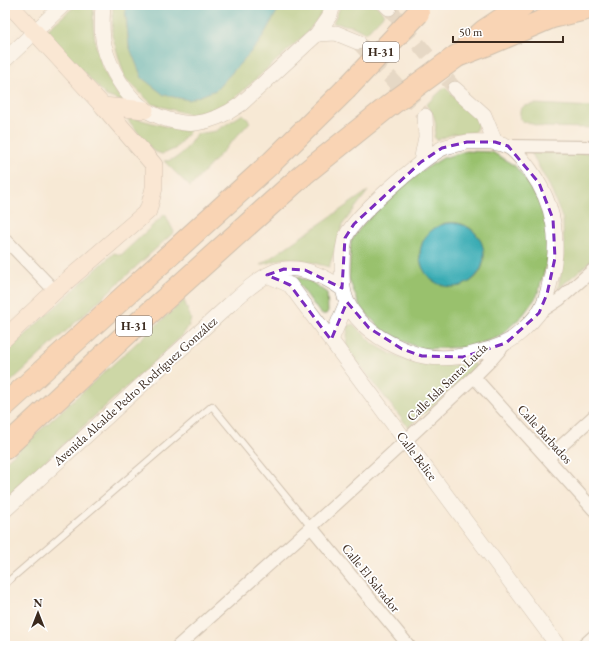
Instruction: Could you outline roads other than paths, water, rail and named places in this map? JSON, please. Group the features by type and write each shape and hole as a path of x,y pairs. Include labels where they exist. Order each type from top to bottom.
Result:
{"highway":[{"path":"488,37 523,5"},
{"path":"488,37 552,17 594,7"},
{"name":"H-31","path":"5,405 272,162 345,90 422,8"},
{"name":"H-31","path":"5,448 134,326 304,174 390,105 457,56 488,37"}],"main road":[{"path":"5,338 148,211 154,188 154,165 103,106 10,5"},
{"path":"103,106 145,110"}],"street":[{"path":"5,60 63,5"},
{"path":"103,5 102,26 104,45 119,82 145,110 176,122 195,124 216,119 229,113 241,104 317,34 330,15 333,5"},
{"path":"317,34 336,33 358,42"},
{"path":"455,89 484,115 502,144 525,162 539,183 547,200 553,219 556,236 555,258 547,294 538,313"},
{"path":"421,162 426,137 425,116"},
{"path":"331,340 345,295 342,258 345,238 365,211 421,162 442,148 467,142 594,146"},
{"path":"5,238 55,292"},
{"name":"Avenida Alcalde Pedro Rodríguez González","path":"5,510 228,306 246,290 267,275 284,269 305,270 328,279 345,295"},
{"path":"345,295 355,315 384,340 422,356 463,357 506,343 538,313 559,300 594,269"},
{"name":"Calle Belice","path":"267,275 290,285 558,646"},
{"name":"Calle Isla Santa Lucía","path":"178,646 311,527 474,377 506,343"},
{"name":"Calle Barbados","path":"474,377 594,510"},
{"path":"548,458 594,416"},
{"name":"Calle El Salvador","path":"311,527 409,646"},
{"path":"583,646 594,636"}],"lane":[{"path":"5,584 212,406 311,527"},
{"path":"5,642 9,646"}],"water":[{"path":"126,5 281,5 259,43 216,90 189,100 164,95 142,78 129,46"},
{"path":"452,223 464,225 475,232 482,243 484,255 482,267 475,278 464,285 452,287 440,285 429,278 422,267 420,255 422,243 429,232 440,225"}],"tunnel":[{"path":"389,8 455,89"},
{"path":"358,42 425,116"}]}
